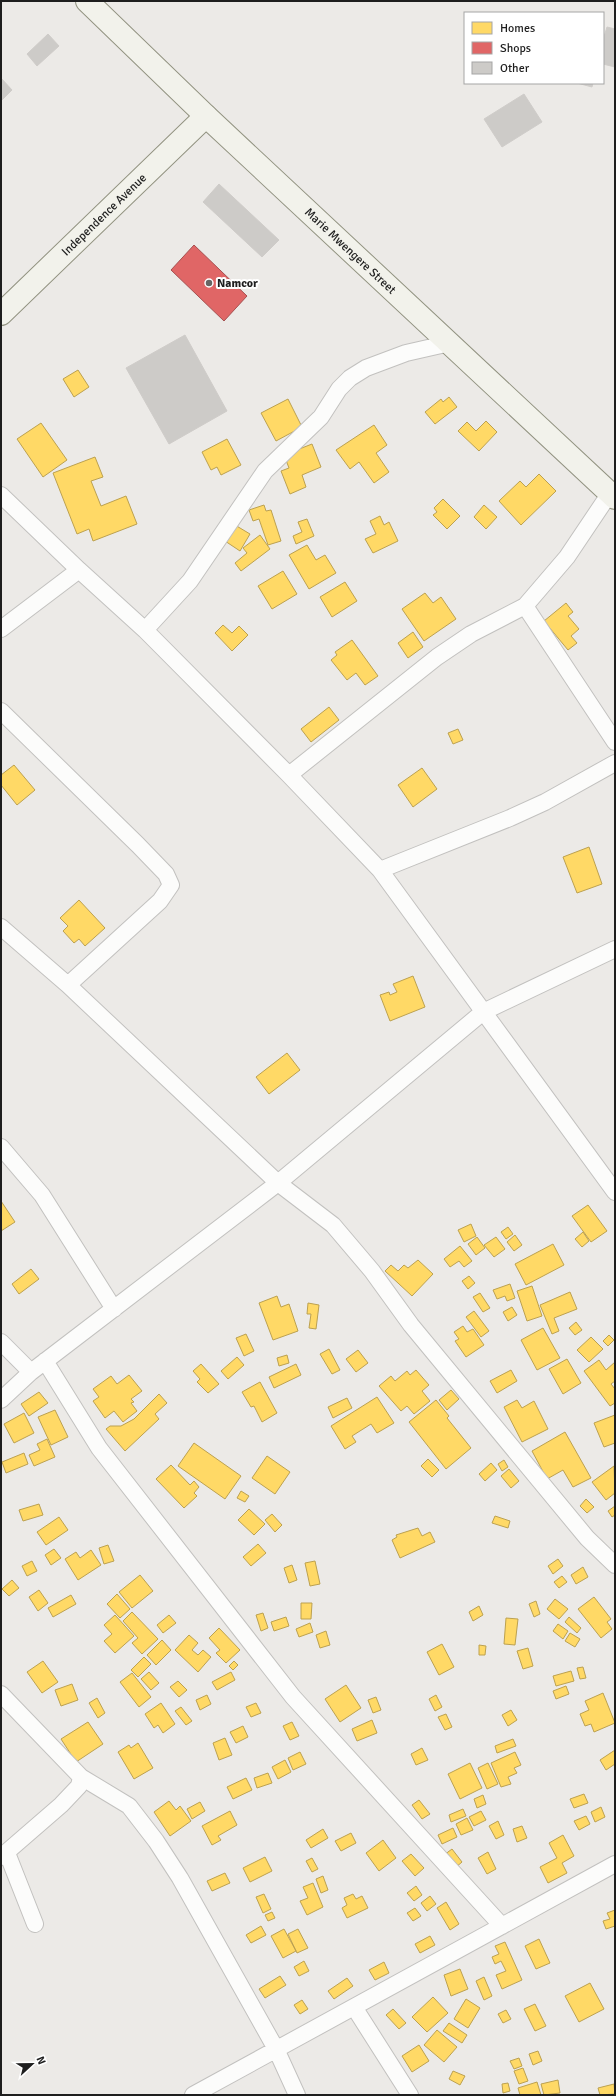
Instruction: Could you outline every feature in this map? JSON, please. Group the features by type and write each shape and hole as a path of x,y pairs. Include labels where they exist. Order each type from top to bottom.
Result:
{"main road":[{"name":"Marie Mwengere Street","path":"87,1 206,116 613,496"},
{"name":"Independence Avenue","path":"1,314 206,116"}],"street":[{"path":"145,630 190,581 265,471 321,417 339,389 350,378 366,368 406,353 450,343"},
{"path":"1,495 79,570 145,630 289,775 380,870 615,1192"},
{"path":"289,775 437,657 470,634 525,606 567,557 613,496"},
{"path":"1,629 79,570"},
{"path":"525,606 615,742"},
{"path":"1,711 166,874 171,885 160,901 68,985"},
{"path":"380,870 510,818 545,802 615,763"},
{"path":"1,927 68,985 278,1183 333,1225 372,1271 411,1325 582,1532 615,1565"},
{"path":"1,1400 45,1361 278,1183 483,1012 615,949"},
{"path":"1,1147 42,1195 114,1308"},
{"path":"1,1342 31,1372"},
{"path":"45,1361 99,1448 293,1697 502,1926"},
{"path":"1,1694 81,1777 129,1806 156,1841 180,1878 276,2049 297,2095"},
{"path":"35,1924 4,1855 61,1805 79,1786 81,1777"},
{"path":"193,2095 615,1864"},
{"path":"354,2006 410,2095"}],"building: Homes":[{"path":"78,370 89,387 74,397 63,379"},
{"path":"449,397 457,407 435,424 425,412 441,399 443,402"},
{"path":"288,399 302,427 276,441 261,413"},
{"path":"486,421 497,432 479,451 458,431 467,422 476,431"},
{"path":"41,423 67,460 43,477 17,439"},
{"path":"374,425 387,445 376,453 389,472 374,483 359,462 350,469 336,450"},
{"path":"227,439 241,465 221,475 217,467 211,470 202,452"},
{"path":"312,444 321,467 302,475 306,487 290,494 281,471 289,468 284,455"},
{"path":"95,457 103,477 91,481 101,506 126,496 137,524 93,541 89,529 77,534 53,473"},
{"path":"539,474 556,491 521,525 499,501 520,481 526,487"},
{"path":"443,499 460,516 447,529 433,515 437,512 434,508"},
{"path":"264,505 266,511 271,510 281,541 268,545 259,519 253,521 249,510"},
{"path":"484,505 497,517 486,529 474,517"},
{"path":"380,516 384,525 389,522 398,541 373,553 365,539 376,534 370,521"},
{"path":"307,519 314,536 296,544 293,536 302,532 298,522"},
{"path":"235,525 250,534 240,551 225,541"},
{"path":"260,535 270,549 241,571 235,563 247,553 243,548"},
{"path":"307,545 316,560 325,555 336,573 309,589 289,555"},
{"path":"283,571 297,594 272,609 258,586"},
{"path":"345,582 357,601 332,617 320,597"},
{"path":"425,593 433,603 441,597 456,619 424,641 402,609"},
{"path":"566,603 573,612 568,616 579,629 571,636 577,643 568,650 544,621"},
{"path":"223,625 232,633 239,626 248,635 232,651 215,633"},
{"path":"413,632 423,647 408,658 398,643"},
{"path":"352,640 378,676 365,685 356,673 347,680 331,660 337,655 335,652"},
{"path":"329,707 339,720 311,742 301,729"},
{"path":"458,729 463,740 453,744 448,733"},
{"path":"14,765 35,790 17,805 1,785 1,775"},
{"path":"422,768 437,789 413,807 398,785"},
{"path":"589,847 602,884 577,893 563,857"},
{"path":"79,900 105,928 85,946 79,939 74,943 63,931 68,926 60,918"},
{"path":"413,976 425,1007 390,1021 380,995 389,992 390,995 397,992 393,984"},
{"path":"287,1053 300,1070 269,1094 256,1077"},
{"path":"1,1201 15,1222 1,1231"},
{"path":"588,1205 607,1231 591,1242 572,1216"},
{"path":"471,1224 476,1236 464,1242 458,1230"},
{"path":"508,1227 513,1234 506,1239 501,1232"},
{"path":"583,1232 589,1241 582,1247 575,1239"},
{"path":"515,1235 522,1245 514,1251 507,1242"},
{"path":"477,1237 485,1248 476,1255 468,1244"},
{"path":"496,1237 505,1249 494,1257 484,1245"},
{"path":"553,1244 564,1265 526,1285 515,1264"},
{"path":"460,1246 472,1261 464,1267 459,1261 450,1267 444,1259"},
{"path":"418,1260 433,1274 412,1296 385,1271 391,1265 398,1271 404,1265 408,1268"},
{"path":"31,1269 39,1279 19,1294 12,1284"},
{"path":"469,1276 475,1283 468,1289 462,1281"},
{"path":"510,1284 515,1298 507,1301 505,1296 497,1299 493,1290"},
{"path":"532,1286 542,1316 527,1321 517,1291"},
{"path":"570,1292 577,1309 554,1318 559,1331 552,1334 540,1305"},
{"path":"480,1293 490,1308 483,1312 473,1297"},
{"path":"277,1296 281,1307 289,1304 298,1331 273,1340 259,1303"},
{"path":"308,1303 319,1305 316,1329 309,1328 311,1314 307,1314"},
{"path":"512,1307 517,1315 508,1321 503,1312"},
{"path":"474,1311 489,1331 481,1337 466,1317"},
{"path":"576,1322 582,1330 575,1335 569,1328"},
{"path":"463,1326 467,1332 473,1329 484,1345 466,1357 455,1341 459,1339 454,1332"},
{"path":"543,1328 560,1358 537,1370 521,1340"},
{"path":"246,1334 254,1351 244,1356 236,1338"},
{"path":"609,1335 614,1340 608,1346 603,1341"},
{"path":"591,1337 603,1349 589,1362 577,1350"},
{"path":"329,1349 340,1370 332,1374 320,1354"},
{"path":"358,1350 368,1363 356,1372 346,1359"},
{"path":"287,1355 289,1363 279,1366 277,1358"},
{"path":"237,1357 244,1365 228,1379 221,1371"},
{"path":"567,1359 581,1383 563,1394 549,1369"},
{"path":"599,1360 606,1370 615,1362 615,1381 611,1384 615,1389 615,1403 610,1406 584,1371"},
{"path":"201,1364 219,1384 208,1393 197,1382 200,1379 193,1371"},
{"path":"296,1364 301,1375 274,1388 269,1377"},
{"path":"416,1370 429,1385 422,1391 430,1401 414,1414 407,1406 401,1411 379,1386 391,1376 395,1381 407,1371 410,1375"},
{"path":"511,1370 517,1381 497,1393 490,1381"},
{"path":"129,1375 142,1391 131,1399 134,1402 131,1403 137,1411 123,1422 114,1411 105,1418 93,1401 99,1397 93,1389 111,1376 117,1384"},
{"path":"260,1382 277,1413 262,1422 254,1406 251,1407 242,1392"},
{"path":"451,1390 459,1399 447,1410 439,1400"},
{"path":"39,1392 48,1403 29,1416 21,1404"},
{"path":"159,1394 167,1403 155,1414 159,1419 125,1451 106,1429 110,1426 121,1426 134,1419"},
{"path":"377,1397 394,1423 377,1433 371,1424 352,1436 356,1442 345,1449 331,1426"},
{"path":"347,1398 352,1408 333,1418 328,1407"},
{"path":"436,1400 449,1416 447,1418 471,1448 446,1469 409,1422"},
{"path":"517,1400 522,1408 534,1401 548,1429 522,1442 504,1407"},
{"path":"55,1410 68,1437 51,1445 38,1417"},
{"path":"24,1413 34,1433 14,1443 4,1424"},
{"path":"615,1415 615,1443 604,1447 594,1423"},
{"path":"565,1432 591,1478 573,1487 563,1470 547,1479 532,1451"},
{"path":"47,1439 55,1457 34,1466 29,1455 40,1450 37,1444"},
{"path":"194,1443 241,1476 225,1499 178,1466"},
{"path":"24,1453 28,1464 6,1473 2,1462"},
{"path":"267,1456 290,1472 275,1494 252,1478"},
{"path":"428,1459 439,1470 432,1477 421,1466"},
{"path":"504,1460 508,1467 502,1471 498,1464"},
{"path":"491,1463 497,1470 485,1481 479,1474"},
{"path":"171,1465 190,1485 194,1481 199,1487 194,1493 197,1496 184,1508 156,1479"},
{"path":"614,1466 615,1493 606,1500 592,1482"},
{"path":"509,1469 519,1481 511,1488 501,1476"},
{"path":"241,1491 249,1496 245,1502 237,1498"},
{"path":"586,1499 594,1507 587,1513 580,1506"},
{"path":"39,1504 43,1515 23,1521 19,1510"},
{"path":"615,1506 615,1515 612,1517 608,1511"},
{"path":"249,1509 265,1524 254,1535 238,1520"},
{"path":"272,1514 282,1525 275,1532 265,1520"},
{"path":"495,1516 510,1521 508,1528 492,1523"},
{"path":"59,1517 68,1530 46,1545 37,1532"},
{"path":"418,1528 422,1536 430,1532 435,1542 400,1558 392,1540 397,1537 396,1535"},
{"path":"258,1544 266,1553 251,1566 243,1557"},
{"path":"108,1545 114,1561 104,1564 99,1548"},
{"path":"54,1549 61,1558 51,1565 45,1555"},
{"path":"91,1550 101,1565 78,1580 65,1559 76,1552 80,1558"},
{"path":"558,1559 563,1566 553,1574 548,1566"},
{"path":"32,1561 37,1571 27,1576 22,1566"},
{"path":"315,1561 320,1584 310,1586 305,1563"},
{"path":"292,1565 297,1580 289,1583 284,1568"},
{"path":"583,1567 588,1577 576,1584 571,1575"},
{"path":"140,1575 153,1591 132,1608 119,1592"},
{"path":"562,1576 567,1582 559,1588 554,1582"},
{"path":"12,1580 19,1588 9,1596 2,1589"},
{"path":"39,1590 48,1603 38,1611 29,1597"},
{"path":"117,1594 130,1609 120,1618 107,1604"},
{"path":"71,1595 76,1604 53,1617 48,1608"},
{"path":"594,1597 611,1619 607,1622 612,1629 601,1638 578,1609"},
{"path":"555,1599 568,1609 559,1619 547,1609"},
{"path":"536,1601 540,1614 534,1617 529,1604"},
{"path":"301,1603 312,1603 311,1619 301,1619"},
{"path":"479,1606 483,1615 473,1621 469,1612"},
{"path":"132,1612 158,1639 142,1654 132,1643 138,1638 123,1621"},
{"path":"263,1613 268,1628 261,1631 256,1615"},
{"path":"115,1615 134,1636 115,1653 104,1641 112,1634 104,1625"},
{"path":"169,1615 176,1623 163,1633 157,1625"},
{"path":"286,1617 289,1626 274,1631 271,1622"},
{"path":"569,1617 581,1628 577,1633 565,1622"},
{"path":"506,1618 518,1619 515,1645 504,1644"},
{"path":"310,1623 313,1632 299,1637 296,1629"},
{"path":"558,1624 568,1631 563,1639 553,1631"},
{"path":"219,1628 240,1650 226,1663 216,1653 220,1650 209,1638"},
{"path":"326,1631 330,1645 320,1648 316,1635"},
{"path":"570,1633 580,1639 575,1647 565,1641"},
{"path":"189,1635 198,1643 192,1650 198,1655 203,1650 211,1657 198,1672 175,1650"},
{"path":"162,1640 171,1650 156,1665 147,1655"},
{"path":"442,1644 454,1667 439,1675 427,1652"},
{"path":"479,1645 486,1646 485,1655 479,1655"},
{"path":"528,1648 533,1666 523,1669 517,1651"},
{"path":"144,1657 151,1664 138,1677 131,1670"},
{"path":"43,1661 58,1682 42,1693 27,1672"},
{"path":"234,1661 238,1665 233,1670 229,1666"},
{"path":"583,1667 586,1678 580,1679 577,1668"},
{"path":"571,1671 574,1681 556,1686 553,1676"},
{"path":"149,1672 159,1683 151,1690 141,1679"},
{"path":"231,1672 235,1680 217,1690 212,1682"},
{"path":"132,1673 151,1697 139,1707 120,1682"},
{"path":"178,1681 187,1690 179,1697 170,1687"},
{"path":"72,1684 78,1700 61,1706 55,1690"},
{"path":"346,1685 361,1708 340,1722 325,1699"},
{"path":"566,1686 569,1694 556,1699 553,1691"},
{"path":"603,1693 615,1723 594,1732 591,1724 585,1726 580,1714 589,1710 585,1701"},
{"path":"207,1695 211,1704 200,1710 196,1700"},
{"path":"436,1695 442,1707 435,1711 429,1699"},
{"path":"376,1697 381,1710 373,1713 368,1700"},
{"path":"97,1698 105,1713 98,1718 89,1703"},
{"path":"161,1703 175,1724 163,1733 158,1725 154,1728 145,1714"},
{"path":"256,1703 261,1713 251,1717 246,1707"},
{"path":"181,1707 192,1721 186,1725 175,1711"},
{"path":"511,1710 517,1720 508,1726 502,1715"},
{"path":"446,1714 452,1727 445,1730 438,1717"},
{"path":"372,1720 377,1733 357,1741 352,1729"},
{"path":"88,1722 103,1744 76,1762 61,1739"},
{"path":"292,1722 299,1736 290,1740 283,1726"},
{"path":"243,1726 248,1737 236,1743 230,1732"},
{"path":"225,1738 232,1755 219,1760 213,1743"},
{"path":"513,1739 516,1746 497,1753 495,1746"},
{"path":"138,1743 153,1768 134,1779 118,1752 129,1745 131,1748"},
{"path":"422,1748 428,1760 416,1765 411,1754"},
{"path":"615,1750 615,1764 606,1770 600,1760"},
{"path":"300,1752 306,1764 293,1770 288,1758"},
{"path":"515,1752 521,1765 514,1768 517,1773 508,1777 511,1784 501,1787 491,1763"},
{"path":"285,1760 291,1772 278,1779 272,1767"},
{"path":"470,1763 482,1788 460,1799 448,1774"},
{"path":"488,1763 498,1784 487,1789 478,1768"},
{"path":"268,1773 272,1783 257,1788 254,1778"},
{"path":"246,1778 252,1790 233,1799 227,1787"},
{"path":"584,1794 588,1803 574,1808 570,1799"},
{"path":"483,1795 486,1804 477,1808 474,1799"},
{"path":"419,1800 430,1814 422,1819 412,1805"},
{"path":"169,1801 176,1810 180,1806 191,1821 170,1836 154,1812"},
{"path":"200,1802 205,1811 192,1819 187,1809"},
{"path":"601,1807 605,1817 595,1822 591,1812"},
{"path":"463,1809 466,1816 451,1822 449,1815"},
{"path":"230,1811 237,1825 218,1836 221,1840 212,1845 202,1826"},
{"path":"481,1811 486,1820 474,1826 469,1817"},
{"path":"586,1816 590,1824 579,1830 574,1821"},
{"path":"467,1818 473,1830 461,1835 456,1824"},
{"path":"498,1821 504,1835 496,1839 489,1826"},
{"path":"522,1826 527,1838 517,1842 513,1829"},
{"path":"453,1828 457,1837 442,1844 438,1835"},
{"path":"323,1829 328,1838 311,1848 306,1840"},
{"path":"351,1833 356,1843 341,1851 335,1841"},
{"path":"563,1835 574,1856 562,1863 567,1873 548,1883 540,1867 557,1858 549,1843"},
{"path":"383,1840 396,1858 379,1871 366,1853"},
{"path":"452,1849 462,1862 455,1868 444,1855"},
{"path":"488,1852 496,1869 487,1874 478,1858"},
{"path":"411,1854 424,1868 415,1876 402,1861"},
{"path":"265,1857 272,1871 250,1882 243,1868"},
{"path":"312,1858 318,1869 312,1872 306,1861"},
{"path":"225,1873 230,1883 212,1891 207,1881"},
{"path":"323,1876 328,1890 321,1893 316,1879"},
{"path":"313,1883 323,1907 307,1915 300,1901 308,1898 303,1887"},
{"path":"416,1886 422,1895 414,1901 407,1893"},
{"path":"264,1894 271,1909 263,1913 256,1897"},
{"path":"353,1894 356,1899 362,1896 368,1908 347,1918 342,1908 347,1905 344,1898"},
{"path":"430,1896 436,1904 427,1911 421,1903"},
{"path":"446,1902 459,1924 450,1930 437,1908"},
{"path":"415,1908 421,1916 413,1921 407,1913"},
{"path":"615,1910 615,1926 606,1929 603,1921 610,1919 607,1913"},
{"path":"272,1912 275,1918 268,1921 265,1915"},
{"path":"261,1926 266,1935 251,1943 246,1935"},
{"path":"284,1929 296,1951 283,1958 271,1936"},
{"path":"298,1929 308,1948 297,1953 288,1934"},
{"path":"430,1936 435,1945 420,1953 415,1944"},
{"path":"539,1939 550,1963 536,1969 525,1946"},
{"path":"505,1942 522,1980 502,1989 496,1975 506,1971 501,1961 495,1964 492,1957 499,1954 495,1946"},
{"path":"304,1961 309,1971 299,1976 294,1967"},
{"path":"384,1962 389,1973 375,1980 369,1970"},
{"path":"460,1969 468,1989 451,1996 444,1975"},
{"path":"280,1976 286,1985 265,1998 259,1989"},
{"path":"484,1977 492,1996 484,2000 476,1981"},
{"path":"347,1978 353,1986 334,1999 328,1991"},
{"path":"590,1983 604,2009 579,2022 565,1996"},
{"path":"433,1997 448,2013 427,2032 412,2017"},
{"path":"466,1999 480,2008 468,2028 454,2019"},
{"path":"302,2000 308,2009 300,2014 294,2005"},
{"path":"535,2004 546,2026 535,2031 524,2009"},
{"path":"393,2009 406,2023 399,2029 386,2015"},
{"path":"506,2010 511,2019 503,2023 498,2014"},
{"path":"449,2023 467,2035 462,2043 443,2031"},
{"path":"437,2030 457,2047 444,2062 424,2045"},
{"path":"419,2045 429,2061 412,2072 402,2056"},
{"path":"538,2051 542,2061 533,2065 529,2054"},
{"path":"519,2058 522,2066 514,2069 510,2061"},
{"path":"523,2068 528,2081 519,2084 514,2071"},
{"path":"453,2071 465,2076 460,2085 449,2079"},
{"path":"558,2080 560,2093 544,2095 541,2084"},
{"path":"537,2082 541,2095 520,2095 518,2088"},
{"path":"508,2083 510,2091 503,2093 502,2084"},
{"path":"614,2084 615,2094 600,2095 598,2088"}],"building: Shops":[{"name":"Namcor","path":"194,245 247,296 224,321 171,270"}],"building: Other":[{"path":"607,27 615,29 615,67 604,64 604,37"},
{"path":"48,34 59,46 37,66 27,54"},
{"path":"1,78 12,90 1,101"},
{"path":"581,84 593,84 592,87"},
{"path":"524,94 542,122 502,147 484,119"},
{"path":"219,184 279,240 262,257 203,202"},
{"path":"185,335 227,411 169,444 126,368"}],"place":[{"name":"Namcor","path":"209,283"}]}
